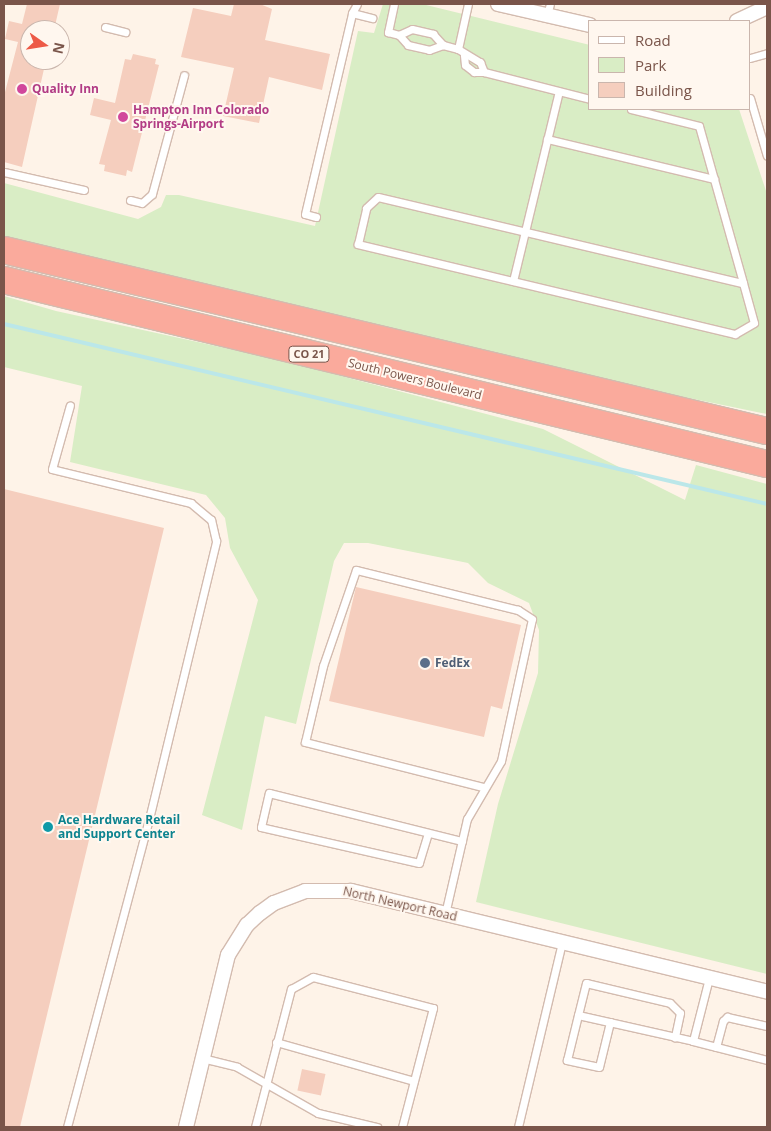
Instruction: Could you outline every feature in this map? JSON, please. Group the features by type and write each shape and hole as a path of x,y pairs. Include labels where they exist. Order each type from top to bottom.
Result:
{"highway":[{"path":"4,244 184,292"},
{"name":"CO 21","path":"4,250 767,431"},
{"name":"South Powers Boulevard","path":"4,280 767,464"},
{"path":"4,285 67,296"}],"street":[{"path":"498,4 548,9 588,24"},
{"path":"739,20 767,7"},
{"name":"North Newport Road","path":"186,1127 228,956 247,925 274,903 305,891 337,889 767,992"}],"lane":[{"path":"316,217 305,214 352,13 357,4"},
{"path":"394,4 388,32 399,35 408,45 429,50 442,45 458,49 464,55 480,62 484,72"},
{"path":"458,49 468,4"},
{"path":"352,13 372,18"},
{"path":"105,27 126,32"},
{"path":"399,35 412,29 433,34 442,45"},
{"path":"751,58 767,53"},
{"path":"464,55 464,65 474,72 484,72 588,98"},
{"path":"130,200 142,203 152,194 184,75"},
{"path":"513,281 559,91"},
{"path":"751,101 767,156"},
{"path":"635,110 699,126 714,179 743,283 754,323 735,334 358,244 366,208 378,197 743,283"},
{"path":"547,139 714,179"},
{"path":"4,172 84,190"},
{"path":"67,1127 149,819 216,541 211,520 190,503 52,470 70,405"},
{"path":"445,914 467,819 483,787 501,761 532,619 518,610 356,570 323,666 305,742 483,787"},
{"path":"428,833 419,863 261,827 269,793 462,841"},
{"path":"518,1127 562,942"},
{"path":"255,1127 291,989 313,977 434,1008 402,1127"},
{"path":"693,1041 709,978"},
{"path":"610,1022 599,1068 567,1060 586,983 670,1003 680,1013 675,1037"},
{"path":"578,1014 767,1060"},
{"path":"716,1047 723,1021 728,1017 767,1026"},
{"path":"276,1042 414,1081"},
{"path":"202,1058 237,1067 318,1113 376,1127"}],"green space":[{"path":"383,4 422,4 588,45 588,110 739,110 767,194 767,414 548,369 4,238 4,183 138,219 161,207 166,195 179,195 315,226 358,31 374,33"},
{"path":"4,296 56,311 284,361 543,429 685,500 696,465 767,484 767,974 476,902 498,804 538,673 539,630 529,603 488,583 468,563 368,543 344,543 334,561 296,724 265,716 242,830 202,815 258,600 230,548 225,518 206,495 70,462 82,386 4,367"}],"building":[{"name":"Quality Inn","path":"27,4 60,4 56,20 23,20"},
{"path":"234,4 260,4 272,9 265,40 330,54 322,90 269,77 259,123 223,116 234,68 181,57 193,8 231,16"},
{"name":"Quality Inn","path":"9,21 20,24 20,70 44,70 22,167 4,162 4,96 18,42 5,39"},
{"name":"Hampton Inn Colorado Springs-Airport","path":"133,54 156,59 155,64 159,65 132,172 127,170 126,176 104,171 105,165 99,164 111,120 90,115 94,98 115,103 125,59 131,60"},
{"name":"Ace Hardware Retail and Support Center","path":"4,489 164,528 20,1127 4,1127"},
{"name":"FedEx","path":"356,587 521,625 502,709 491,706 484,737 329,701"},
{"path":"302,1069 325,1074 321,1096 297,1091"}],"waterway":[{"path":"4,324 767,504"}],"place":[{"name":"Quality Inn","path":"22,89"},
{"name":"Hampton Inn Colorado Springs-Airport","path":"123,117"},
{"name":"FedEx","path":"425,663"},
{"name":"Ace Hardware Retail and Support Center","path":"48,827"}]}
